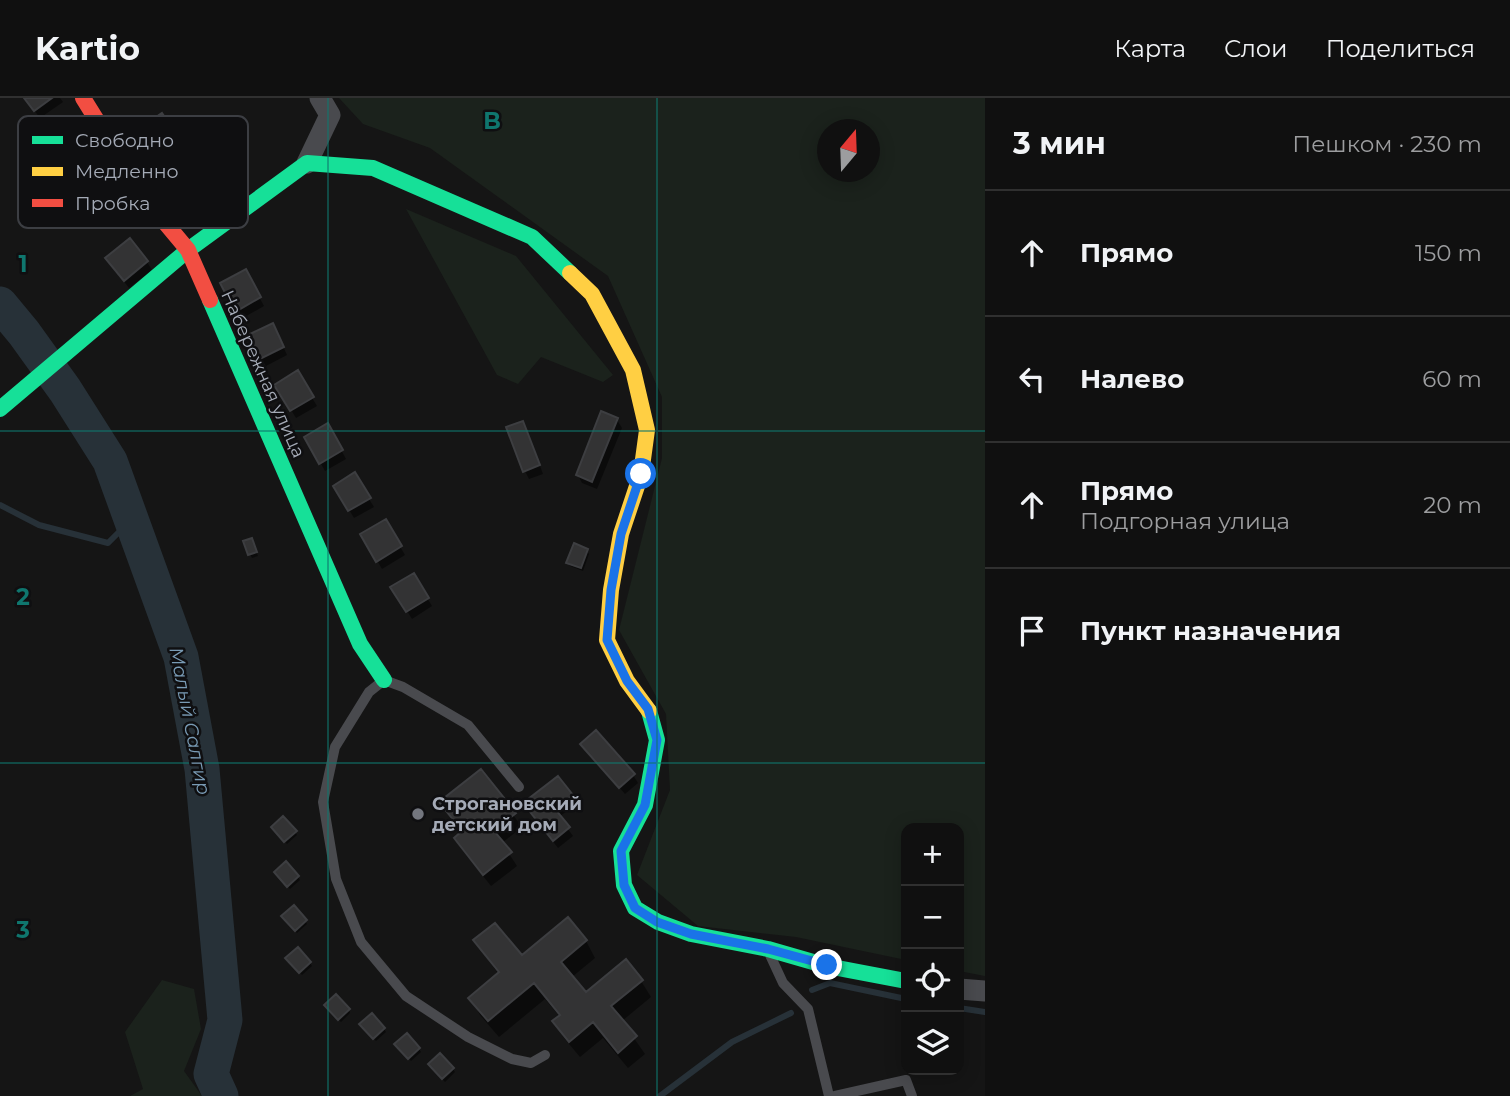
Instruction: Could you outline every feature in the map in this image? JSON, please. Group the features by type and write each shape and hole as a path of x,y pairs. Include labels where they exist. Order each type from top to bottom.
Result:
{"street":[{"name":"Набережная улица","path":"83,98 94,116"},
{"path":"248,206 307,163 330,115 320,98"},
{"path":"307,163 373,167 532,237 592,294 633,370 647,430 641,474 621,534 611,590 607,640 627,681 648,709 657,740 645,805 621,851 624,885 635,908 657,922 691,934 901,980"},
{"name":"Набережная улица","path":"170,228 188,250 360,644 384,680"},
{"path":"0,410 65,352 218,228"},
{"path":"964,989 985,991"}],"lane":[{"path":"519,787 468,724 403,687 384,680 369,692 335,747 323,803 336,880 361,942 406,996 468,1037 512,1059 531,1063 545,1055"},
{"path":"768,949 783,983 808,1009 829,1096"},
{"path":"835,1096 906,1080 912,1096"}],"shaded area":[{"path":"339,98 985,98 985,976 964,972 964,823 901,823 901,959 796,937 698,926 637,875 670,790 666,714 619,630 662,458 662,397 608,276 430,148 363,124"},
{"path":"406,209 516,256 613,375 603,382 541,357 518,384 497,375"},
{"path":"162,980 194,989 201,1029 184,1071 202,1096 130,1096 143,1089 125,1032"}],"building":[{"path":"24,98 52,98 34,111"},
{"path":"130,238 148,261 124,281 105,258"},
{"path":"246,269 261,297 235,312 220,283"},
{"path":"273,323 284,347 260,359 248,335"},
{"path":"298,370 314,397 290,411 274,385"},
{"path":"601,411 618,418 592,482 576,475"},
{"path":"523,421 540,465 523,472 506,427"},
{"path":"328,423 343,450 319,464 304,437"},
{"path":"355,472 371,498 348,511 333,486"},
{"path":"386,519 402,546 376,562 360,534"},
{"path":"252,538 257,552 248,555 243,541"},
{"path":"574,543 588,549 581,568 566,563"},
{"path":"414,573 429,598 406,612 390,587"},
{"path":"596,730 635,774 619,788 580,744"},
{"path":"481,769 516,813 494,831 512,852 483,875 454,838 462,831 439,802"},
{"path":"558,776 573,795 555,809 570,827 553,841 523,803"},
{"path":"283,816 297,831 284,842 271,827"},
{"path":"286,861 299,876 287,887 274,872"},
{"path":"294,905 307,920 295,931 281,916"},
{"path":"568,917 587,940 561,962 586,992 626,959 643,980 611,1006 637,1036 618,1053 593,1022 569,1042 552,1021 560,1015 534,983 488,1021 468,998 499,972 473,940 495,923 522,955"},
{"path":"298,947 311,962 299,973 285,958"},
{"path":"336,994 350,1009 338,1020 324,1005"},
{"path":"372,1013 385,1028 373,1039 359,1024"},
{"path":"407,1033 420,1048 408,1059 394,1044"},
{"path":"440,1053 454,1068 442,1079 428,1064"}],"waterway":[{"name":"Малый Салгир","path":"0,304 65,390 110,461 181,657 202,769 225,1020 211,1074 221,1096"},
{"path":"0,505 39,525 108,543 132,519"},
{"path":"812,990 830,983 901,998"},
{"path":"964,1009 985,1012"},
{"path":"660,1096 732,1042 791,1013"}],"traffic: fast":[{"path":"248,206 307,163 373,168 532,237 570,273"},
{"path":"0,409 188,250 218,228"},
{"path":"210,300 360,644 384,680"},
{"path":"649,711 657,740 645,805 621,851 624,885 635,908 658,922 691,934 768,949 827,966 901,980"}],"traffic: slow":[{"path":"570,273 592,294 633,370 647,430 641,474 621,534 611,590 607,640 627,681 649,711"}],"traffic: jam":[{"path":"83,98 94,116"},
{"path":"170,228 188,250 210,300"}],"place":[{"name":"Строгановский детский дом","path":"418,814"}],"route":[{"path":"641,474 621,534 611,590 607,640 627,681 648,709 657,740 645,805 621,851 624,885 635,908 657,922 691,934 768,949 827,965"}]}
